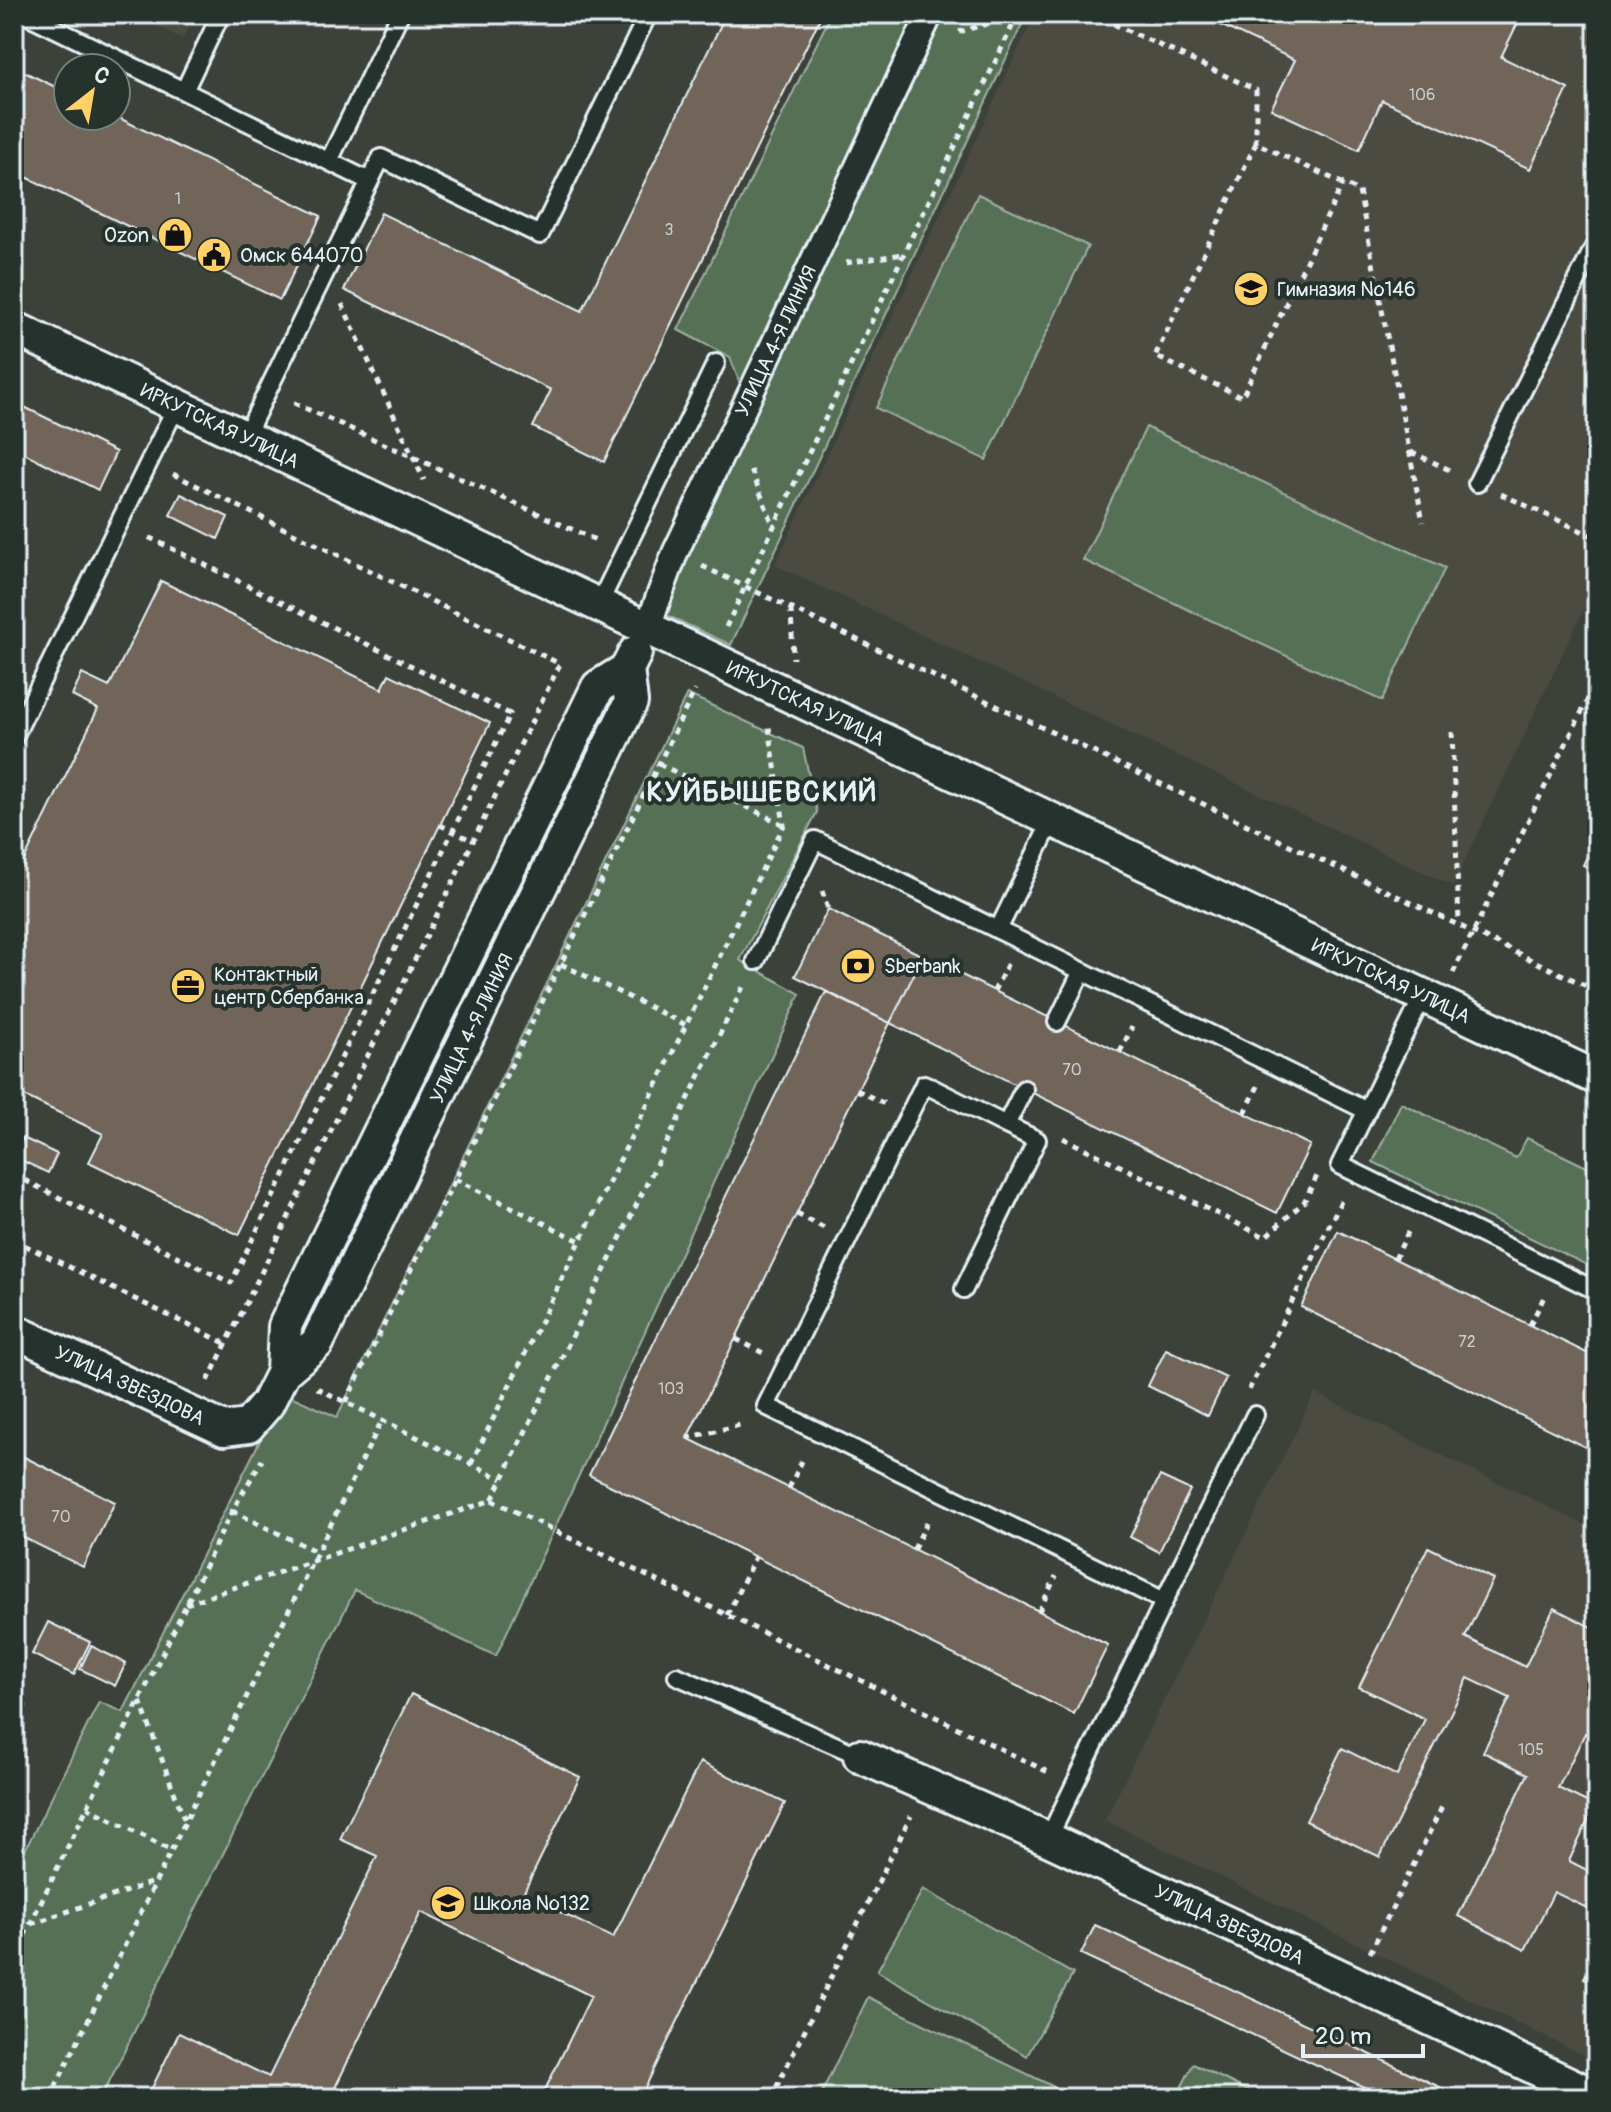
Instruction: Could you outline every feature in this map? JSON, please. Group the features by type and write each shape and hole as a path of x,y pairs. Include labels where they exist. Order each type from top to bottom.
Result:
{"street":[{"name":"УЛИЦА 4-Я ЛИНИЯ","path":"248,1426 296,1378 317,1343 631,702 627,669 647,629 675,553 930,14"},
{"name":"ИРКУТСКАЯ УЛИЦА","path":"14,328 1051,822 1597,1078"},
{"name":"УЛИЦА ЗВЕЗДОВА","path":"14,1331 224,1429 248,1426"},
{"name":"УЛИЦА ЗВЕЗДОВА","path":"860,1756 1048,1839 1597,2097"}],"lane":[{"path":"25,14 369,181"},
{"path":"184,91 221,14"},
{"path":"329,161 400,14"},
{"path":"245,437 381,158 540,235 648,14"},
{"path":"1477,483 1597,241"},
{"path":"598,606 716,363"},
{"path":"14,737 177,405"},
{"path":"998,930 1051,822"},
{"path":"756,961 815,840 1367,1111"},
{"path":"1057,1022 1082,971"},
{"path":"1423,996 1340,1165 1597,1291"},
{"path":"964,1289 1037,1140 1009,1119 924,1084 766,1406 1164,1601"},
{"path":"1009,1119 1024,1089"},
{"path":"1048,1839 1255,1415"},
{"path":"677,1676 860,1756"}],"path":[{"path":"915,44 1018,14"},
{"path":"346,1402 747,587 1018,14"},
{"path":"1092,14 1256,90 1256,143 1155,356 1242,397 1343,183"},
{"path":"1256,143 1359,191 1423,522"},
{"path":"810,268 904,254"},
{"path":"326,271 425,483"},
{"path":"267,391 624,553"},
{"path":"734,428 774,529"},
{"path":"14,1240 227,1344 560,664 149,462"},
{"path":"14,1175 231,1283 510,714 119,523"},
{"path":"675,553 1597,991"},
{"path":"791,608 793,668"},
{"path":"1474,931 1597,681"},
{"path":"471,1464 784,825 768,720"},
{"path":"1452,732 1460,925"},
{"path":"659,764 784,825"},
{"path":"440,825 473,841"},
{"path":"819,884 828,909"},
{"path":"492,1500 756,961"},
{"path":"561,964 686,1025"},
{"path":"994,991 1002,974"},
{"path":"1120,1052 1128,1035"},
{"path":"1245,1113 1253,1097"},
{"path":"1009,1119 1265,1237 1304,1202"},
{"path":"1255,1415 1240,1408 1355,1173"},
{"path":"455,1179 580,1241"},
{"path":"1395,1259 1403,1241"},
{"path":"1530,1325 1541,1304"},
{"path":"296,1378 502,1479"},
{"path":"50,2098 382,1420"},
{"path":"687,1438 759,1420"},
{"path":"789,1488 810,1445"},
{"path":"186,1604 492,1500 1074,1785"},
{"path":"914,1549 935,1506"},
{"path":"14,1957 232,1511 317,1552"},
{"path":"727,1615 755,1557"},
{"path":"1039,1611 1059,1568"},
{"path":"139,1700 185,1821"},
{"path":"771,2098 926,1785"},
{"path":"1366,1961 1444,1803"},
{"path":"87,1807 171,1850"},
{"path":"30,1925 156,1881"},
{"path":"14,2070 25,2098"}],"shaded area":[{"path":"132,14 195,14 183,39"},
{"name":"Гимназия №146","path":"1035,14 1597,14 1597,581 1453,886 775,565"},
{"path":"1315,1393 1597,1531 1597,2062 1105,1820"}],"green space":[{"path":"831,14 1027,14 731,645 642,604 740,384 730,357 678,330"},
{"path":"978,194 1088,246 986,460 876,408"},
{"path":"1146,427 1445,568 1382,701 1083,560"},
{"path":"687,694 803,748 817,812 740,960 800,994 496,1656 355,1590 101,2098 14,2098 14,1872 99,1702 123,1712 284,1393 337,1417"},
{"path":"1401,1103 1516,1158 1527,1138 1597,1172 1597,1270 1373,1162"},
{"path":"923,1889 1073,1974 1027,2056 877,1971"},
{"path":"868,1997 1077,2098 819,2098"},
{"path":"1193,2064 1263,2098 1176,2098"}],"building":[{"path":"726,14 822,14 604,462 533,427 551,390 344,290 381,213 582,311"},
{"path":"1197,14 1522,14 1501,57 1568,89 1530,169 1382,100 1359,150 1271,109 1295,60"},
{"path":"14,67 52,85 52,132 132,132 132,124 321,216 280,300 14,171"},
{"path":"14,402 116,452 98,490 14,448"},
{"path":"181,494 228,517 218,539 170,515"},
{"name":"Контактный центр Сбербанка","path":"161,581 382,689 389,674 490,723 239,1235 89,1162 103,1134 14,1091 14,881 98,709 72,696 82,674 109,687"},
{"path":"1597,836 1597,872 1583,865"},
{"path":"828,909 923,956 890,1023 795,976"},
{"path":"923,956 1310,1145 1277,1213 890,1023"},
{"path":"826,992 890,1023 687,1438 1108,1645 1074,1714 589,1475"},
{"path":"23,1138 57,1154 48,1173 14,1157"},
{"path":"1338,1231 1597,1358 1597,1453 1301,1307"},
{"path":"1166,1349 1226,1378 1208,1416 1148,1386"},
{"path":"14,1452 115,1502 83,1567 14,1533"},
{"path":"1160,1476 1190,1490 1159,1552 1130,1537"},
{"path":"1428,1547 1493,1579 1465,1637 1525,1667 1554,1608 1597,1630 1597,1739 1585,1733 1558,1788 1595,1806 1569,1861 1597,1875 1597,1913 1554,1892 1525,1950 1458,1916 1528,1774 1483,1752 1510,1698 1468,1678 1380,1857 1306,1821 1342,1748 1397,1776 1425,1719 1359,1687"},
{"path":"48,1622 90,1642 74,1675 32,1654"},
{"path":"91,1646 126,1663 115,1686 80,1669"},
{"name":"Школа №132","path":"411,1694 580,1777 523,1894 613,1938 700,1762 785,1803 640,2098 541,2098 591,1996 421,1912 330,2098 147,2098 179,2033 269,2077 377,1856 340,1839"},
{"path":"14,1700 26,1706 14,1731"},
{"path":"1095,1925 1463,2098 1387,2098 1081,1954"},
{"path":"1597,1952 1597,1984 1584,1978"}],"place":[{"name":"Ozon","path":"175,235"},
{"name":"Омск 644070","path":"214,255"},
{"name":"Гимназия №146","path":"1251,289"},
{"name":"Sberbank","path":"858,966"},
{"name":"Контактный центр Сбербанка","path":"188,986"},
{"name":"Школа №132","path":"448,1903"}],"district":[{"name":"КУЙБЫШЕВСКИЙ","path":"762,792"}]}
